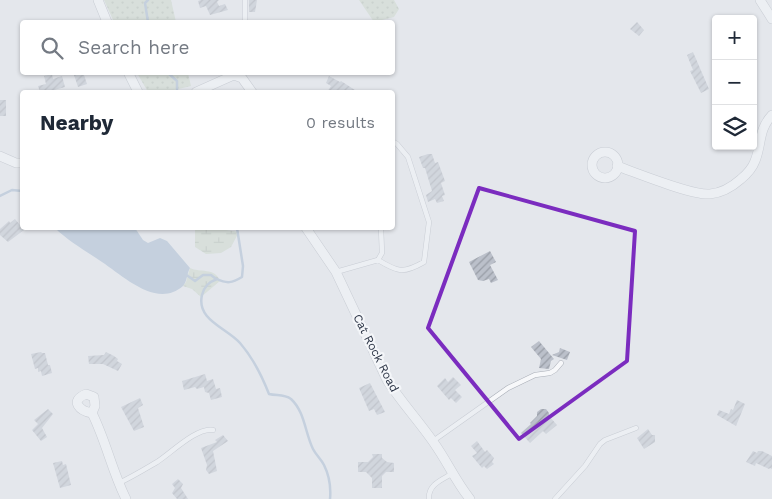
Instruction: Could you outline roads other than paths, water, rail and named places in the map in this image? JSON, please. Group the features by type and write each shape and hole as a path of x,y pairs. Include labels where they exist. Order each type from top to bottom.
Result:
{"street":[{"path":"98,0 107,20"},
{"path":"760,0 772,19"},
{"path":"130,75 137,90"},
{"path":"201,90 238,75 251,90"},
{"path":"618,166 686,190 708,194 723,191 738,182 750,171 755,161 765,123 772,115"},
{"path":"1,160 20,163"},
{"name":"Cat Rock Road","path":"307,230 336,272 387,380 433,441 459,485 470,499"},
{"path":"92,413 100,428 118,484 126,499"}],"lane":[{"path":"245,0 245,20"},
{"path":"378,260 396,270 411,270 424,262 429,229 429,222 410,162 404,151 395,144"},
{"path":"336,272 378,260 382,253 381,230"},
{"path":"433,441 508,388 535,374 550,373 561,363"},
{"path":"555,499 585,466 600,444 605,440 636,428"},
{"path":"118,484 157,462 200,432 208,429 213,430"},
{"path":"428,499 428,492 431,486 453,473"}],"water":[{"path":"57,230 136,230 143,240 148,243 160,238 167,241 190,268 183,286 173,292 162,294 151,292 130,282"}],"waterway":[{"path":"148,0 145,3 148,20"},
{"path":"170,75 177,81 177,90"},
{"path":"0,196 12,190 20,191"},
{"path":"237,230 243,266 242,277 229,282 217,279 207,285 202,295 201,304 208,317 245,349 257,367 269,394 286,396 296,404 302,416 310,443 326,469 330,499"},
{"path":"185,274 195,281 203,275 211,275 216,279"}]}
